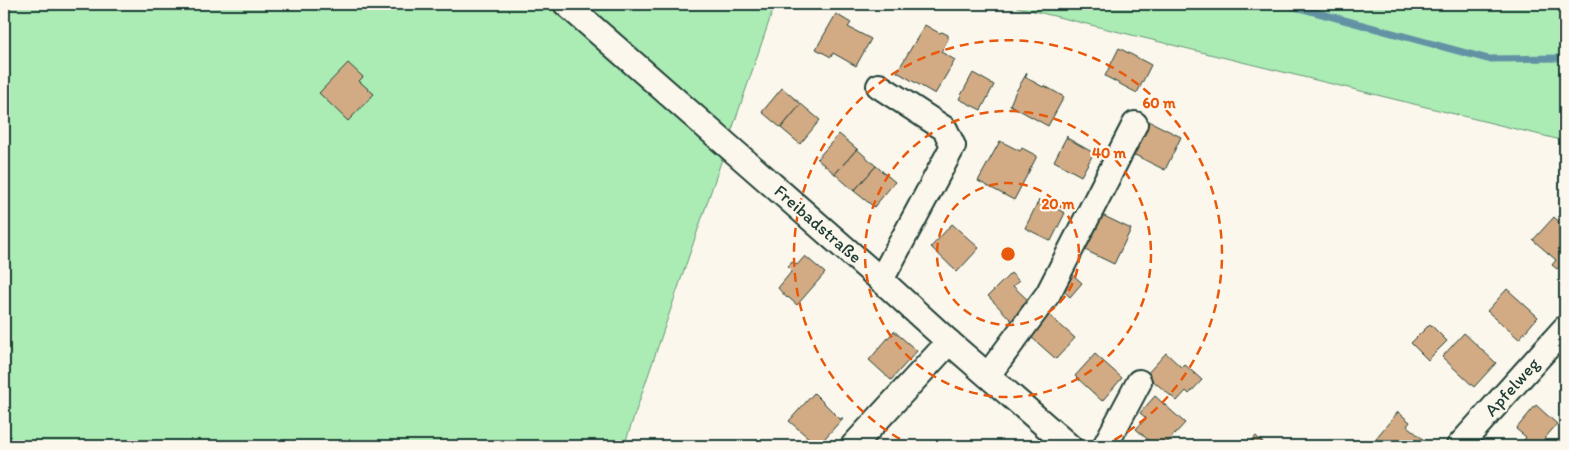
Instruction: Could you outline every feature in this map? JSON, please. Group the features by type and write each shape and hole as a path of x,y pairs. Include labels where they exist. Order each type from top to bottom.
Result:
{"street":[{"name":"Freibadstraße","path":"566,4 881,280 994,386 1069,446"},
{"path":"879,86 946,129 953,146 881,280"},
{"path":"994,386 1048,294 1135,124"},
{"name":"Apfelweg","path":"1458,446 1565,328"},
{"path":"853,446 949,342"},
{"path":"1105,446 1140,382"}],"green space":[{"path":"4,4 775,4 624,446 4,446"},
{"path":"1005,4 1565,4 1565,141"}],"building":[{"path":"836,14 851,23 848,27 871,39 856,66 833,53 831,57 816,49"},
{"path":"925,25 939,33 942,32 948,35 948,39 941,52 955,60 935,94 897,72"},
{"path":"1119,48 1151,65 1137,93 1105,76"},
{"path":"348,63 363,77 359,81 374,94 348,121 319,93"},
{"path":"973,73 994,85 981,110 959,99"},
{"path":"1027,73 1025,77 1043,87 1046,84 1045,86 1064,97 1048,126 1010,105"},
{"path":"782,88 801,104 781,128 762,112"},
{"path":"801,104 820,120 800,144 781,128"},
{"path":"1147,120 1181,137 1165,170 1131,153"},
{"path":"839,134 857,149 835,174 817,159"},
{"path":"1067,136 1067,138 1092,152 1095,151 1081,176 1054,161"},
{"path":"1000,141 1020,151 1022,148 1037,156 1014,200 978,181"},
{"path":"857,149 876,166 854,191 835,174"},
{"path":"876,166 895,182 874,207 854,191"},
{"path":"1039,200 1065,213 1051,241 1025,228"},
{"path":"1102,215 1131,229 1114,264 1085,250"},
{"path":"1554,217 1565,228 1565,268 1561,265 1557,269 1552,265 1556,260 1533,240"},
{"path":"952,224 979,248 957,272 931,247"},
{"path":"805,256 825,273 797,305 778,288 792,271 788,267 792,262 797,265"},
{"path":"1011,273 1019,281 1013,286 1031,303 1013,322 988,296"},
{"path":"1071,273 1082,283 1070,297 1059,287"},
{"path":"1507,289 1538,317 1519,339 1487,311"},
{"path":"1049,315 1075,338 1056,359 1030,336"},
{"path":"1430,324 1447,341 1428,360 1411,343"},
{"path":"894,331 917,351 891,380 869,360"},
{"path":"1464,333 1496,363 1474,387 1442,357"},
{"path":"1166,353 1181,367 1184,364 1202,380 1189,394 1186,391 1177,401 1146,375"},
{"path":"1095,354 1122,378 1102,401 1075,376"},
{"path":"1565,374 1565,385 1560,380"},
{"path":"814,393 840,419 843,418 818,446 789,421"},
{"path":"1155,396 1185,423 1164,446 1155,446 1136,429 1146,418 1140,413"},
{"path":"1536,405 1557,424 1538,446 1531,441 1527,445 1523,442 1526,437 1516,429"},
{"path":"1398,412 1410,422 1407,426 1424,440 1419,446 1382,446 1382,443 1376,438"},
{"path":"1256,436 1260,440 1267,446 1247,446"}],"waterway":[{"path":"1285,4 1488,59 1565,58"}]}
